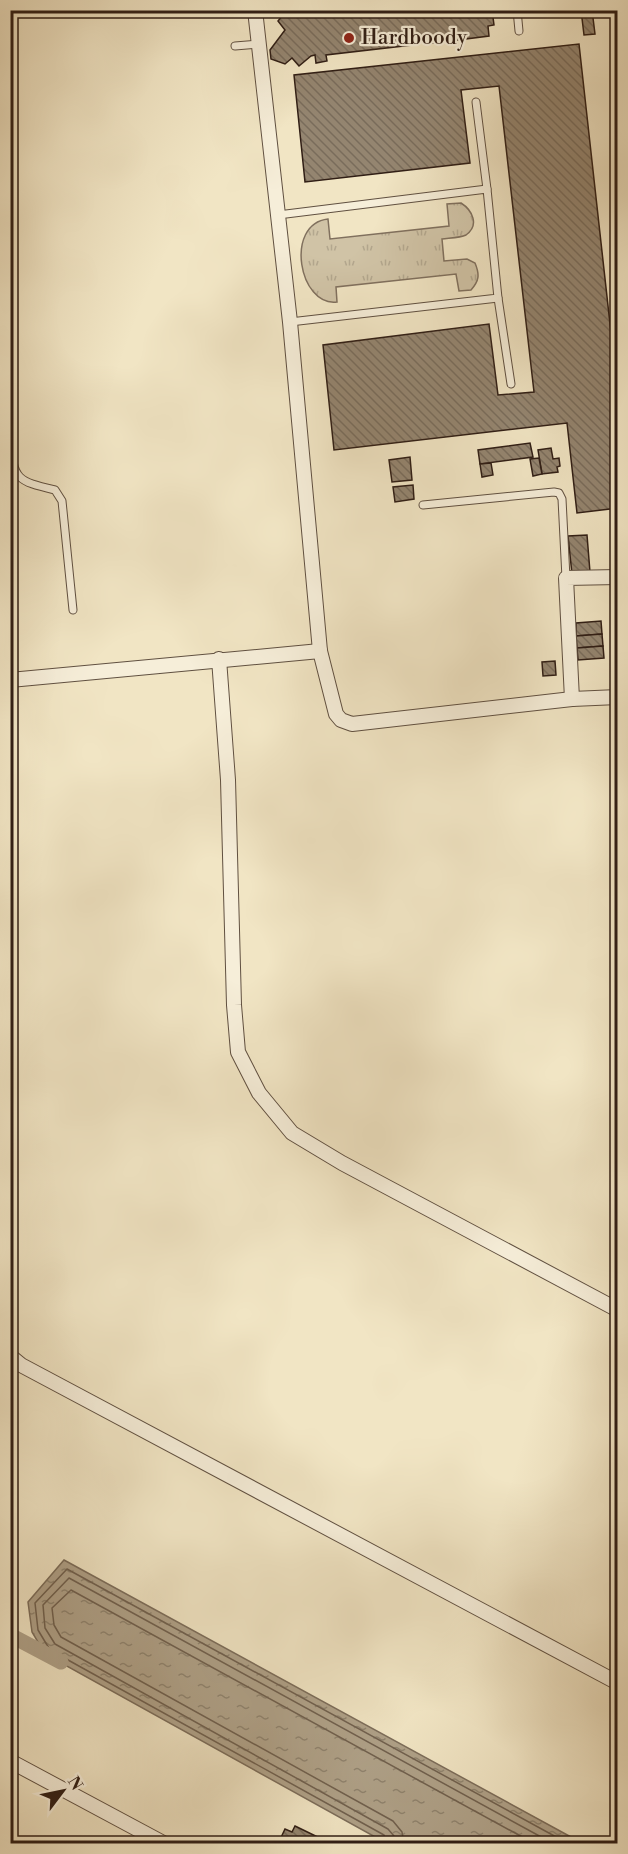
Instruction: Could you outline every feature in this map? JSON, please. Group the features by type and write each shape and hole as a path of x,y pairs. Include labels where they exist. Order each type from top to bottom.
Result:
{"street":[{"path":"255,10 290,322 320,651 336,714 341,720 352,724 572,699 618,697"},
{"path":"572,699 566,578 618,577"},
{"path":"10,680 320,651"},
{"path":"219,659 228,780 234,1005 238,1052 259,1093 292,1133 618,1310"},
{"path":"10,1356 21,1365 618,1683"},
{"path":"10,1761 165,1844"}],"lane":[{"path":"10,24 17,10"},
{"path":"517,10 519,31"},
{"path":"235,46 259,44"},
{"path":"476,102 498,298 511,384"},
{"path":"278,215 487,189"},
{"path":"290,322 498,298"},
{"path":"10,441 13,469 26,483 55,490 62,501 73,609"},
{"path":"423,505 554,492 560,494 566,578"}],"green space":[{"path":"461,203 473,218 473,227 464,236 442,239 444,261 467,259 475,263 478,278 471,290 459,291 456,274 336,287 337,302 324,300 313,292 306,279 301,249 306,235 314,224 328,219 330,239 449,226 447,204"}],"water":[{"path":"64,1560 582,1843 386,1843 45,1654 32,1632 28,1602"}],"building":[{"name":"Hardboody","path":"287,10 492,10 494,25 488,26 489,36 427,44 426,37 411,39 412,45 326,55 327,61 316,63 315,55 299,66 292,58 285,64 271,59 270,50 285,30 278,21"},
{"path":"581,10 592,10 595,34 584,35"},
{"path":"579,44 618,396 618,508 577,513 567,423 334,450 323,345 489,324 498,395 534,392 499,86 461,90 470,163 305,182 294,75"},
{"path":"530,443 533,457 480,464 478,450"},
{"path":"551,448 553,459 559,458 558,472 542,474 538,450"},
{"path":"410,457 412,480 392,482 389,460"},
{"path":"539,458 542,474 533,476 530,459"},
{"path":"491,463 493,475 482,477 480,464"},
{"path":"413,485 414,499 395,502 393,487"},
{"path":"587,535 590,572 572,574 568,536"},
{"path":"601,621 602,634 576,636 576,623"},
{"path":"602,634 603,646 577,648 576,636"},
{"path":"603,646 604,658 578,660 577,648"},
{"path":"555,661 556,675 543,676 542,662"},
{"path":"295,1826 330,1844 278,1844 285,1829 292,1832"}],"waterway":[{"path":"10,1635 61,1662"}],"place":[{"name":"Hardboody","path":"349,38"}]}
